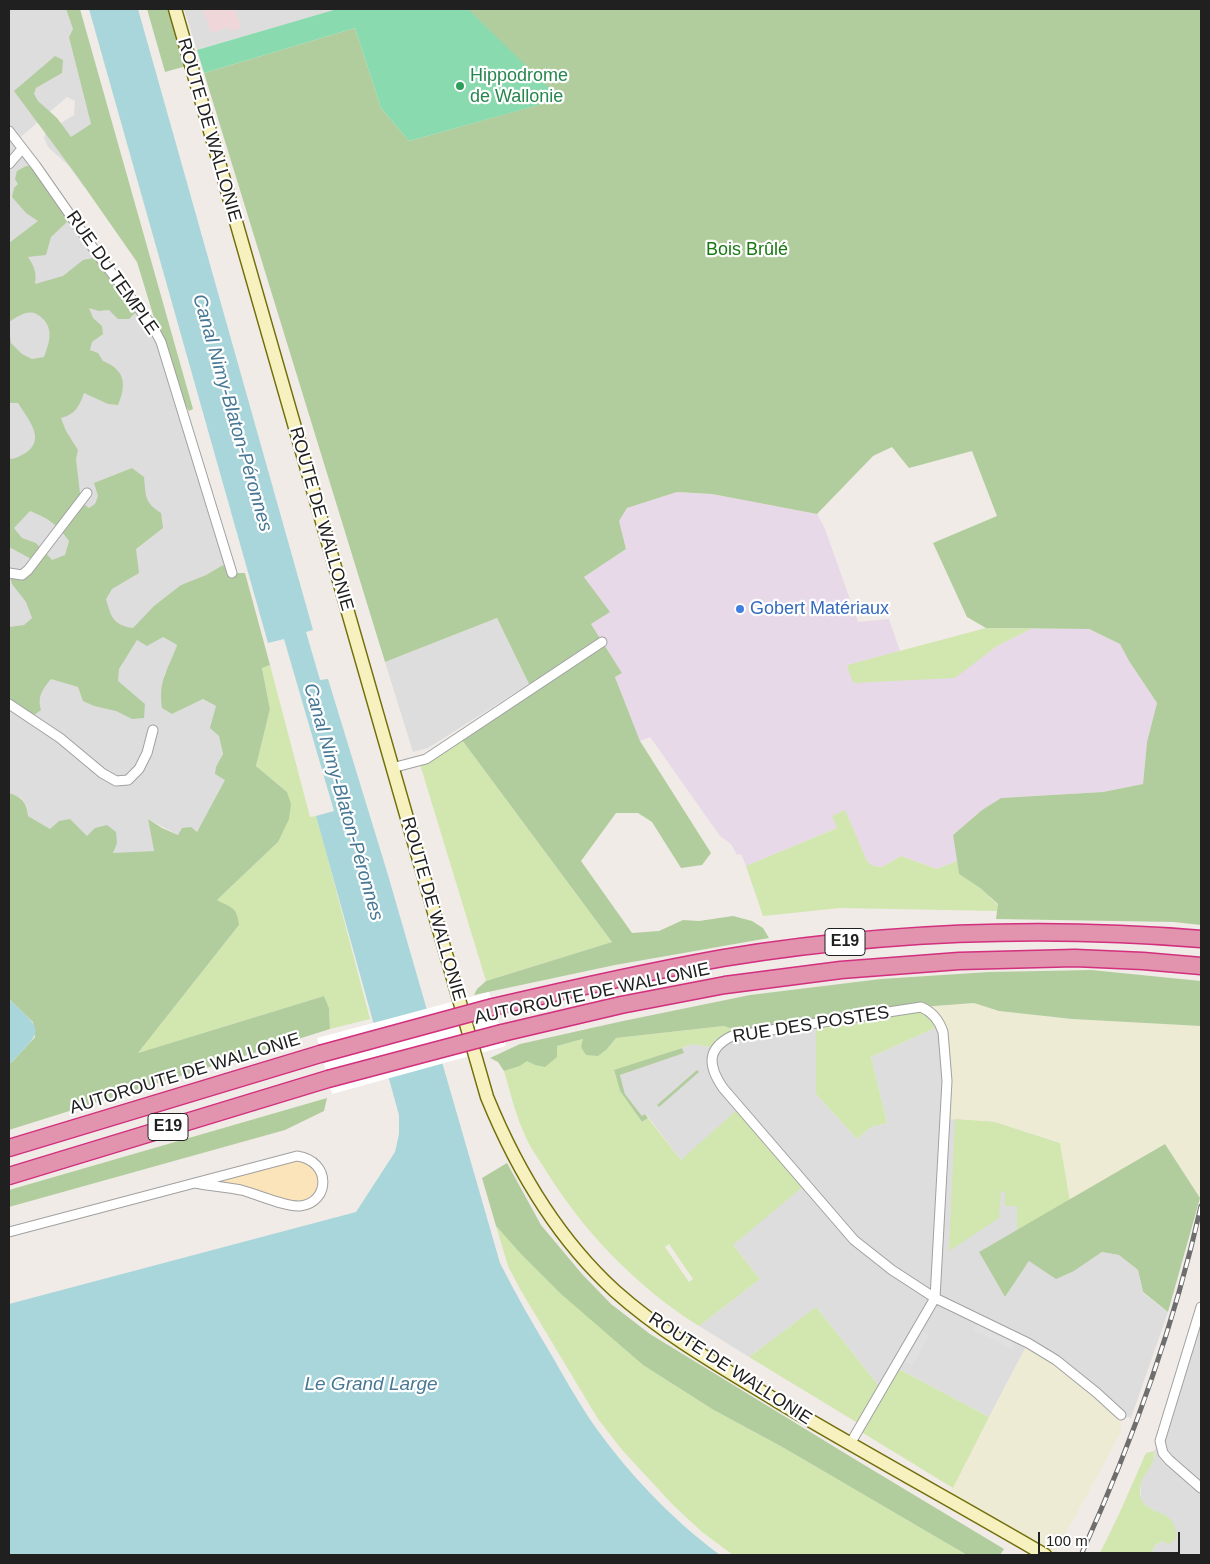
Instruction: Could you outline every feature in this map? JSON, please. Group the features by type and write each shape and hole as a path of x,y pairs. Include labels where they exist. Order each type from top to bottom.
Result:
{"highway":[{"name":"AUTOROUTE DE WALLONIE","path":"9,1148 320,1054 493,1007 623,977 724,958 840,943 959,934 1075,932 1201,939"},
{"name":"AUTOROUTE DE WALLONIE","path":"9,1176 328,1079 502,1033 621,1005 724,985 840,970 958,961 1075,958 1201,966"}],"main road":[{"name":"ROUTE DE WALLONIE","path":"175,9 487,1097 502,1134 541,1204 587,1261 614,1290 644,1315 685,1344 850,1444 1045,1555"}],"street":[{"name":"RUE DU TEMPLE","path":"9,131 36,166 98,255 153,327 161,342 232,573"},
{"path":"9,164 22,148"},
{"path":"9,573 22,574 28,570 87,493"},
{"path":"392,768 426,759 602,642"},
{"path":"9,704 60,738 102,773 116,781 128,780 139,769 147,753 153,730"},
{"name":"RUE DES POSTES","path":"850,1444 935,1298 947,1081 943,1032 935,1016 929,1010 921,1007 732,1036 722,1041 715,1048 711,1058 713,1069 723,1088 854,1240 892,1270 935,1298 1023,1340 1049,1356 1097,1393 1121,1415"},
{"path":"9,1232 297,1156 307,1157 315,1162 323,1179 319,1194 311,1202 302,1206 292,1206 240,1190 195,1183"},
{"path":"1201,1307 1160,1441 1163,1453 1201,1488"}],"shaded area":[{"path":"9,9 66,9 87,67 106,172 84,187 68,165 48,147 44,138 46,132 74,115 75,101 67,97 16,141 153,327 232,573 223,565 206,575 181,585 163,637 177,645 171,664 164,674 172,714 203,699 216,706 226,780 197,832 178,835 148,819 154,851 112,854 87,836 59,821 51,830 28,816 27,807 21,798 9,793"},
{"path":"184,9 337,9 197,50"},
{"path":"203,9 235,9 241,28 231,31 229,27 211,33"},
{"path":"677,492 712,494 817,514 825,529 858,622 889,619 900,651 848,665 997,646 1031,629 1088,629 1120,644 1157,703 1147,742 1143,784 1103,792 1001,798 982,810 953,835 957,861 937,869 901,856 882,867 873,866 867,861 844,810 837,828 746,866 741,854 737,855 731,844 720,836 650,737 640,741 615,677 622,673 591,624 609,612 584,577 626,549 618,521 627,508"},
{"path":"497,618 529,684 428,748 413,752 385,662"},
{"path":"974,1003 999,1011 1072,1019 1201,1026 1200,1198 1165,1144 1070,1201 1060,1142 995,1122 945,1119 943,1032 921,1007"},
{"path":"816,1023 816,1094 857,1139 871,1127 887,1123 871,1057 941,1025 995,1122 1070,1201 979,1252 1005,1297 1029,1261 1074,1271 1102,1252 1119,1255 1138,1270 1143,1293 1168,1312 1131,1418 1121,1415 1028,1343 989,1417 895,1367 882,1390 816,1307 749,1357 699,1326 760,1279 733,1245 681,1160 646,1114 642,1116 625,1094 620,1075 683,1053 682,1048 693,1044 715,1048 722,1041"},
{"path":"1201,1307 1201,1555 1151,1555 1155,1545 1163,1541 1171,1520 1143,1504 1140,1482 1155,1457 1154,1451 1160,1441"},
{"path":"979,1319 1018,1338 1013,1349 973,1330"},
{"path":"917,1329 930,1335 912,1365 900,1358"},
{"path":"1028,1343 1121,1415 1121,1432 1054,1555 1045,1555 947,1498"}],"green space":[{"path":"66,9 80,9 193,409 189,411 158,331 137,262 77,176 14,91 55,56 63,60 62,73 36,88 34,94 38,101 57,118 71,137 91,124 69,37 73,29"},
{"path":"147,9 167,9 190,65 165,72"},
{"name":"Hippodrome de Wallonie","path":"337,9 468,9 560,99 409,141 381,108 355,28 204,73 197,50"},
{"name":"Bois Brûlé","path":"461,9 1201,9 1201,925 1174,922 996,919 998,904 980,888 959,874 953,835 982,810 1001,798 1103,792 1143,784 1147,742 1157,703 1120,644 1089,629 986,628 967,617 933,543 997,516 972,451 909,468 892,447 873,456 817,514 712,494 677,492 627,508 619,521 626,549 584,577 610,612 591,624 622,673 615,677 640,741 711,853 702,865 681,868 652,822 638,813 616,813 581,861 632,933 659,931 683,920 699,921 733,916 752,921 763,928 769,938 615,965 474,995 477,989 486,981 612,942 459,736 533,688 529,684 497,618 385,662 204,73 355,28 381,108 409,141 559,99"},
{"path":"26,166 36,166 65,207 67,222 51,237 46,255 28,257 36,276 35,284 63,276 83,260 101,259 129,294 135,313 129,319 118,319 109,310 99,311 89,308 93,318 102,326 103,334 92,342 90,350 98,353 103,361 120,373 123,391 118,405 108,404 84,393 76,409 70,415 61,418 66,431 78,450 76,459 81,502 89,508 95,504 98,496 94,483 132,468 144,477 147,498 151,505 161,513 163,528 136,549 139,573 112,589 106,599 111,615 121,625 133,628 154,606 181,585 206,575 223,565 232,573 245,573 270,665 262,668 270,709 256,766 287,792 291,804 289,819 278,842 217,900 235,911 239,925 138,1053 324,996 329,1008 330,1029 9,1130 9,1063 35,1037 33,1022 9,999 9,793 23,801 28,816 50,829 59,821 70,819 87,836 95,828 107,825 116,832 117,843 113,853 154,851 148,819 178,835 182,828 191,827 197,832 225,780 215,774 216,767 223,754 219,736 210,728 216,706 203,699 172,714 162,708 161,690 177,645 163,637 147,646 137,640 119,669 118,681 145,704 144,718 132,719 116,711 94,706 83,701 78,687 51,679 40,697 41,710 30,718 9,705 9,627 24,625 32,618 26,602 12,584 9,573 16,575 35,561 9,547 9,459 16,458 27,452 35,441 35,434 30,421 18,403 9,403 9,329 11,343 22,354 32,359 44,357 49,336 49,328 46,322 35,313 22,314 9,322 9,243 38,221 26,213 12,197 14,188 18,184 15,179 17,171","holes":["30,511 57,526 69,541 65,555 52,560 36,543 22,538 14,528"]},
{"path":"986,628 1031,629 997,646 955,678 853,683 847,665"},
{"path":"270,665 310,817 316,816 324,844 370,1019 330,1029 329,1008 324,996 138,1053 239,925 217,900 278,842 287,792 256,766 270,709 262,667"},
{"path":"459,736 612,942 486,981 419,761"},
{"path":"845,810 867,861 873,866 882,867 901,856 937,869 957,861 959,874 980,888 998,905 997,911 840,908 763,916 746,866 837,828 832,816"},
{"path":"1091,970 1201,981 1201,1026 1072,1019 999,1011 974,1003 921,1007 746,1034 724,1026 616,1038 598,1056 586,1055 581,1047 583,1039 557,1046 557,1057 545,1067 527,1061 520,1066 504,1071 498,1062 490,1058 520,1044 750,995 881,979 989,972"},
{"path":"921,1007 941,1025 871,1057 887,1123 871,1127 857,1139 816,1094 816,1023"},
{"path":"724,1026 746,1034 715,1048 693,1044 614,1071 620,1091 642,1122 648,1118 681,1160 739,1108 806,1184 733,1245 760,1279 699,1326 676,1311 632,1275 592,1234 575,1212 528,1141 518,1118 504,1071 520,1066 527,1060 535,1065 556,1046 584,1039 607,1049 616,1038","holes":["669,1244 693,1279 689,1282 665,1247"]},
{"path":"682,1048 684,1053 620,1075 625,1094 642,1116 645,1114 648,1118 642,1122 620,1091 614,1070"},
{"path":"697,1070 699,1072 659,1107 657,1105"},
{"path":"327,1098 324,1111 285,1130 9,1207 9,1190"},
{"path":"955,1119 995,1122 1060,1143 1070,1201 1017,1230 1017,1206 1005,1206 1005,1192 1001,1191 999,1218 949,1251"},
{"path":"1165,1144 1200,1198 1168,1312 1143,1292 1138,1270 1119,1255 1102,1252 1074,1271 1056,1279 1029,1261 1005,1297 979,1252"},
{"path":"507,1163 541,1225 582,1274 611,1304 650,1334 1004,1549 1000,1555 967,1555 784,1448 712,1409 643,1365 560,1293 496,1226 482,1178"},
{"path":"496,1226 520,1253 643,1365 712,1409 784,1448 967,1555 733,1555 702,1532 674,1506 623,1451 598,1419 520,1289 508,1266"},
{"path":"816,1307 882,1390 895,1367 989,1417 953,1488 858,1430 861,1425 749,1357"},
{"path":"1154,1451 1153,1462 1141,1483 1141,1498 1146,1506 1165,1515 1172,1521 1177,1536 1174,1541 1168,1544 1163,1541 1155,1545 1151,1555 1099,1555 1146,1453"}],"sand":[{"path":"286,1158 315,1162 322,1188 302,1206 195,1183"}],"water":[{"name":"Le Grand Large","path":"89,9 138,9 313,630 306,632 320,680 328,679 388,875 500,1263 570,1387 589,1418 617,1456 666,1509 720,1555 9,1555 9,1304 356,1212 395,1152 399,1134 399,1115 316,816 334,811 284,639 268,643"},
{"path":"9,999 34,1024 36,1030 30,1042 9,1063"}],"pier":[{"path":"489,992 506,1046 332,1094 317,1038"}],"railway":[{"path":"1081,1555 1100,1513 1150,1384 1178,1295 1201,1206"}],"place":[{"name":"Hippodrome de Wallonie","path":"460,86"},
{"name":"Gobert Matériaux","path":"740,609"}],"water label":[{"name":"Canal Nimy-Blaton-Péronnes","path":"232,413"},
{"name":"Canal Nimy-Blaton-Péronnes","path":"343,802"}]}
